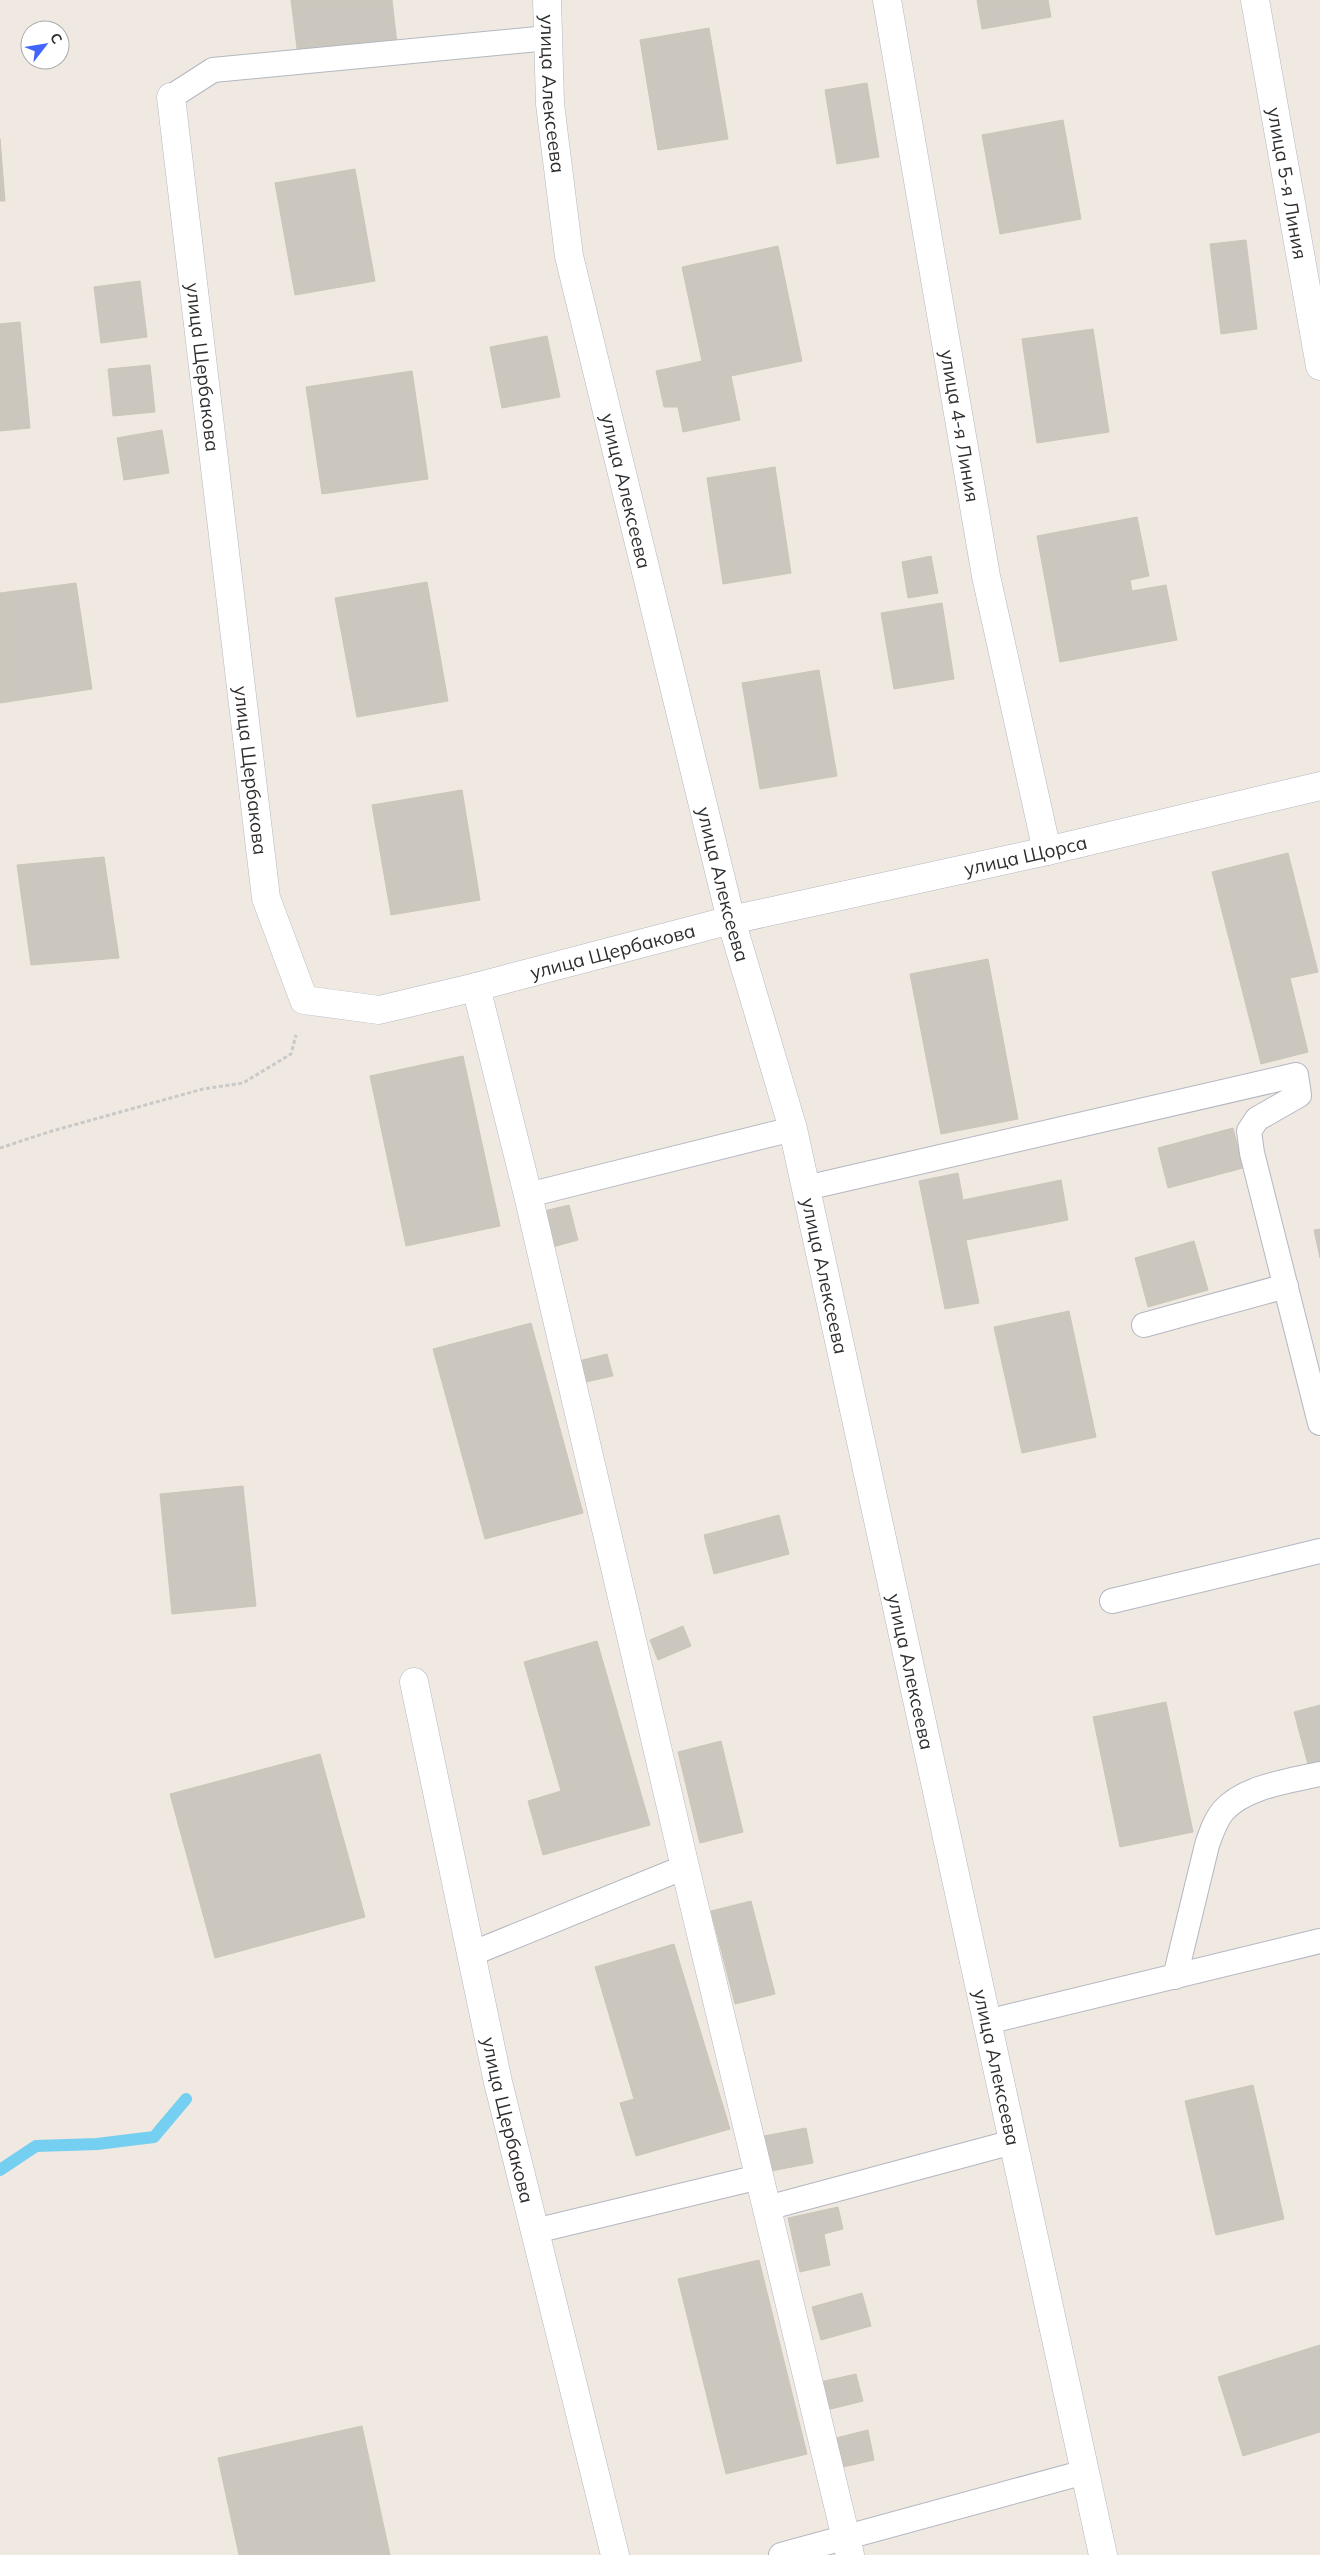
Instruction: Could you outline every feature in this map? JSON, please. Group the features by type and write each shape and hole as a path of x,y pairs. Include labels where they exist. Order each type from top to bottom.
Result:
{"street":[{"name":"улица Алексеева","path":"547,0 550,104 570,256 731,920 793,1128 1103,2555"},
{"name":"улица 4-я Линия","path":"887,0 986,576 1047,851"},
{"name":"улица 5-я Линия","path":"1255,0 1320,366"},
{"name":"улица Щербакова","path":"171,97 266,898 304,1000 379,1010 476,987 731,920"},
{"name":"улица Щорса","path":"731,920 1047,851 1320,786"},
{"path":"476,987 528,1196 684,1868 848,2546"},
{"name":"улица Щербакова","path":"414,1682 498,2082 615,2555"}],"lane":[{"path":"171,97 212,70 548,38"},
{"path":"806,1188 1296,1075 1299,1096 1257,1119 1249,1131 1252,1153 1320,1423"},
{"path":"528,1196 793,1128"},
{"path":"1144,1325 1286,1286"},
{"path":"1112,1602 1320,1552"},
{"path":"1175,1977 1207,1845 1213,1826 1223,1811 1247,1794 1320,1774"},
{"path":"471,1954 684,1868"},
{"path":"987,2022 1320,1941"},
{"path":"767,2208 1013,2142"},
{"path":"535,2231 759,2177"},
{"path":"781,2555 848,2546 1085,2472"}],"path":[{"path":"0,1148 52,1131 203,1089 243,1083 291,1054 304,1000"}],"building":[{"path":"291,0 392,0 397,44 298,56"},
{"path":"977,0 1048,0 1051,17 982,29"},
{"path":"709,28 728,139 658,150 640,40"},
{"path":"867,83 879,157 837,164 825,90"},
{"path":"1063,120 1081,219 1000,234 982,135"},
{"path":"0,139 5,201 0,201"},
{"path":"355,169 375,281 295,295 275,183"},
{"path":"1246,240 1257,329 1221,334 1210,244"},
{"path":"778,246 802,361 731,376 740,420 683,432 678,407 664,407 656,371 702,361 682,267"},
{"path":"140,281 147,337 101,343 94,287"},
{"path":"20,322 30,428 0,431 0,324"},
{"path":"1093,329 1109,432 1037,443 1022,339"},
{"path":"547,336 560,397 502,408 490,347"},
{"path":"150,365 155,412 113,416 108,369"},
{"path":"412,371 428,479 322,494 306,387"},
{"path":"162,430 169,473 124,480 117,438"},
{"path":"775,467 791,573 723,584 707,478"},
{"path":"1137,517 1149,576 1130,580 1132,591 1166,585 1177,640 1060,662 1037,536"},
{"path":"931,556 938,593 908,598 902,562"},
{"path":"427,582 448,701 357,717 335,598"},
{"path":"76,583 92,689 0,703 0,593"},
{"path":"942,603 954,679 894,689 881,613"},
{"path":"819,670 837,776 760,789 742,683"},
{"path":"462,790 480,900 391,915 372,805"},
{"path":"1288,853 1318,972 1290,978 1308,1052 1261,1064 1212,872"},
{"path":"104,857 119,958 31,965 17,865"},
{"path":"988,959 1018,1119 941,1134 910,974"},
{"path":"463,1056 500,1226 406,1246 370,1076"},
{"path":"1233,1128 1243,1168 1168,1188 1158,1148"},
{"path":"958,1173 963,1200 1061,1180 1068,1220 966,1240 979,1303 945,1309 919,1181"},
{"path":"569,1205 578,1240 549,1248 540,1212"},
{"path":"1320,1229 1320,1258 1314,1230"},
{"path":"1194,1241 1208,1290 1148,1307 1135,1258"},
{"path":"1069,1311 1096,1437 1022,1453 994,1327"},
{"path":"531,1323 583,1513 485,1539 433,1349"},
{"path":"607,1354 613,1376 572,1385 566,1364"},
{"path":"243,1486 256,1606 172,1614 160,1494"},
{"path":"779,1515 789,1554 714,1574 704,1535"},
{"path":"683,1626 691,1646 658,1660 650,1640"},
{"path":"597,1641 650,1825 543,1855 528,1801 561,1791 524,1662"},
{"path":"1166,1702 1193,1832 1120,1847 1093,1717"},
{"path":"1320,1705 1320,1769 1310,1772 1294,1712"},
{"path":"721,1741 743,1832 700,1843 678,1752"},
{"path":"320,1754 365,1917 215,1958 170,1794"},
{"path":"751,1901 775,1994 735,2004 711,1911"},
{"path":"674,1944 730,2129 636,2156 620,2103 634,2099 595,1967"},
{"path":"1253,2085 1284,2219 1216,2235 1185,2101"},
{"path":"806,2128 813,2163 771,2171 764,2136"},
{"path":"838,2207 843,2229 824,2234 830,2265 800,2272 788,2218"},
{"path":"759,2260 807,2454 726,2474 678,2279"},
{"path":"862,2293 871,2326 821,2340 812,2307"},
{"path":"1320,2345 1320,2432 1243,2456 1218,2377"},
{"path":"856,2374 863,2401 827,2410 820,2382"},
{"path":"362,2426 390,2555 239,2555 218,2458"},
{"path":"868,2430 874,2460 843,2467 836,2438"}],"waterway":[{"path":"0,2170 36,2146 97,2144 154,2137 186,2099"}]}
